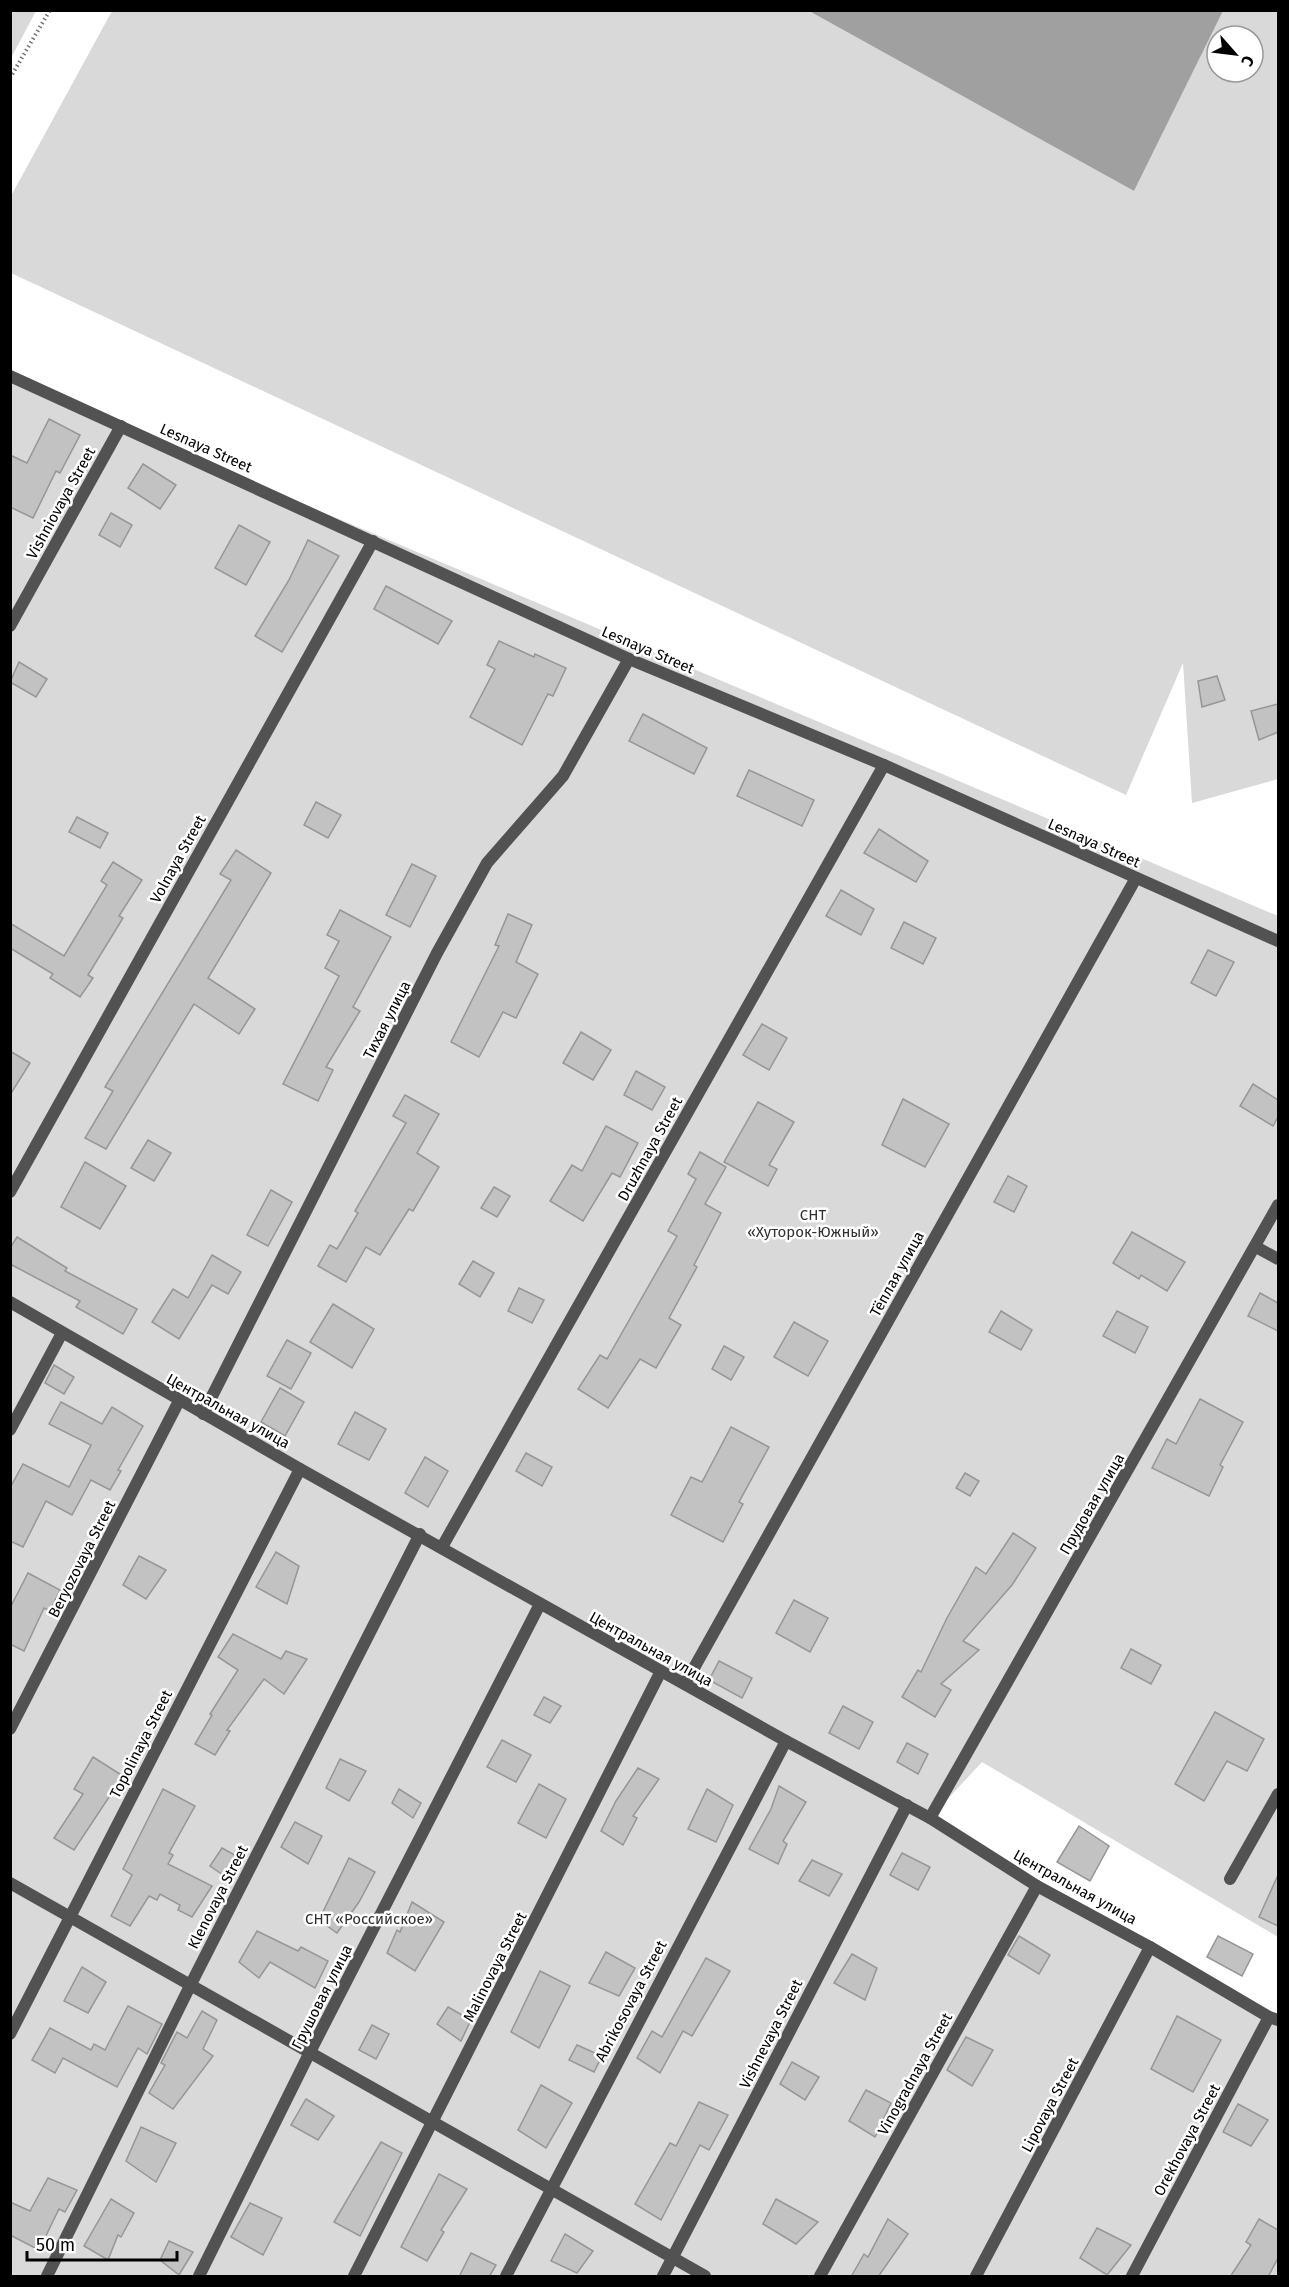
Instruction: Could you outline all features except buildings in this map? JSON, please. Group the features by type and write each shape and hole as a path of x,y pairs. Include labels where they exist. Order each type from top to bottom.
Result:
{"street":[{"name":"Lesnaya Street","path":"10,376 629,659 884,765 1278,941"},
{"name":"Vishniovaya Street","path":"10,626 121,426"},
{"name":"Volnaya Street","path":"10,1192 373,540"},
{"name":"Тихая улица","path":"203,1414 437,953 487,863 563,776 629,659"},
{"name":"Druzhnaya Street","path":"442,1547 884,765"},
{"name":"Тёплая улица","path":"685,1684 1136,878"},
{"name":"Прудовая улица","path":"930,1818 1278,1205"},
{"path":"1256,1247 1278,1259"},
{"name":"Центральная улица","path":"10,1302 179,1401 420,1534 540,1604 930,1818 1037,1886 1274,2018"},
{"path":"10,1430 62,1333"},
{"name":"Beryozovaya Street","path":"10,1730 179,1401"},
{"name":"Topolinaya Street","path":"10,2034 300,1469"},
{"name":"Klenovaya Street","path":"47,2277 190,1986 420,1534"},
{"name":"Грушовая улица","path":"199,2277 310,2052 540,1604"},
{"name":"Malinovaya Street","path":"354,2277 662,1671"},
{"name":"Abrikosovaya Street","path":"506,2277 786,1741"},
{"path":"1230,1879 1278,1794"},
{"name":"Vishnevaya Street","path":"663,2277 907,1805"},
{"path":"10,1883 705,2277"},
{"name":"Vinogradnaya Street","path":"820,2277 1037,1886"},
{"name":"Lipovaya Street","path":"976,2277 1150,1947"},
{"name":"Orekhovaya Street","path":"1132,2277 1274,2018"}],"path":[{"path":"10,78 50,10"}],"green space":[{"path":"10,11 36,11 11,58"},
{"path":"112,11 809,11 1134,191 1205,47 1205,84 1265,84 1265,24 1217,24 1223,11 1278,11 1278,779 1192,803 1183,663 1126,795 11,273 11,196"},
{"name":"СНТ «Хуторок-Южный»","path":"10,380 1278,916 1278,1937 982,1762 930,1818 1278,2020 1278,2276 11,2276"}],"shaded area":[{"path":"809,11 1223,11 1217,24 1205,24 1205,47 1134,191"}],"park label":[{"name":"СНТ «Российское»","path":"369,1919"}]}
